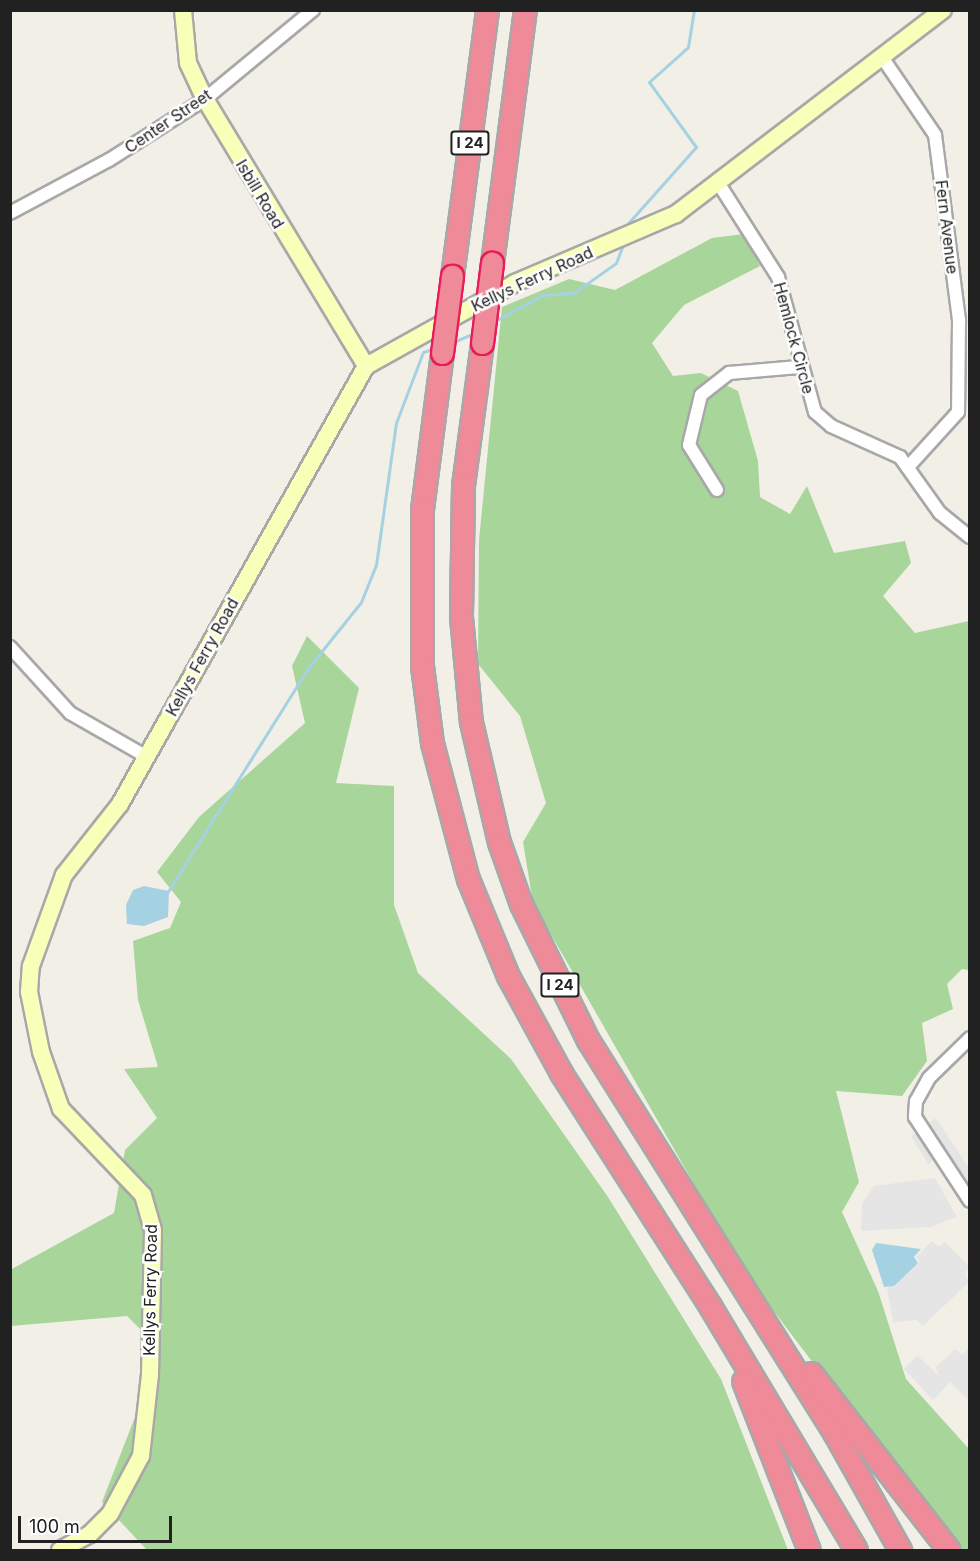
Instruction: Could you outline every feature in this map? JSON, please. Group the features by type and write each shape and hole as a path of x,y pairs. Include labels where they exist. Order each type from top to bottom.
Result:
{"highway":[{"name":"I 24","path":"488,10 422,510 419,600 432,743 450,819 484,921 530,1019 710,1306 856,1551"},
{"name":"I 24","path":"525,10 482,343 460,546 465,674 483,786 521,904 550,968 588,1040 835,1434 900,1551"},
{"path":"730,1266 949,1551"},
{"path":"710,1306 774,1450 808,1551"}],"street":[{"name":"Isbill Road","path":"183,10 188,63 205,99 366,366"},
{"name":"Center Street","path":"10,213 109,160 205,99 313,10"},
{"name":"Kellys Ferry Road","path":"60,1551 90,1534 110,1514 141,1456 150,1375 153,1230 143,1195 75,1128 54,1098 32,1012 31,966 64,875 120,804 366,366 515,283 667,218 719,184 943,10"},
{"name":"Fern Avenue","path":"882,57 935,135 959,321 958,412 909,466"},
{"name":"Hemlock Circle","path":"719,184 778,277 799,367 815,412 831,426 900,457 909,466 940,513 969,537"},
{"path":"717,489 689,445 701,395 729,373 799,367"},
{"path":"10,647 70,713 147,757"},
{"path":"969,1038 930,1078 916,1101 915,1117 969,1201"}],"green space":[{"path":"744,234 760,266 684,305 652,343 673,376 701,373 738,391 758,461 760,497 790,514 807,486 834,553 905,541 911,563 883,596 915,633 969,621 969,970 962,969 947,984 953,1009 922,1023 927,1061 902,1096 836,1091 859,1182 842,1212 878,1291 906,1379 969,1449 969,1550 962,1550 888,1462 745,1273 533,903 523,842 546,803 520,716 478,664 479,540 502,307 569,279 615,290 712,238"},
{"path":"307,636 359,688 336,783 394,786 394,905 418,973 511,1059 608,1197 721,1379 788,1550 147,1550 102,1502 161,1350 127,1316 11,1326 10,1270 114,1213 125,1150 157,1118 124,1069 158,1067 138,1000 133,941 170,928 181,902 157,872 199,817 305,723 292,666"}],"shaded area":[{"path":"936,1118 969,1168 969,1211 935,1159 928,1164 911,1136"},
{"path":"935,1178 957,1217 931,1227 861,1231 862,1204 874,1186"},
{"path":"932,1241 939,1247 945,1242 969,1266 965,1275 969,1282 923,1326 916,1320 893,1322 887,1288 920,1262 916,1257"},
{"path":"969,1348 969,1401 950,1382 933,1400 904,1369 917,1355 939,1376 936,1367 955,1349 962,1355"}],"water":[{"path":"144,886 169,891 168,917 144,926 127,924 126,905 133,890"},
{"path":"876,1243 921,1249 914,1257 918,1263 894,1286 884,1287 872,1250"}],"waterway":[{"path":"623,229 696,147 649,82 688,47 694,10"},
{"path":"493,322 543,295 575,292 616,263 622,247"},
{"path":"453,342 474,333"},
{"path":"167,893 309,667 361,602 376,565 396,423 423,352 435,348"}]}
